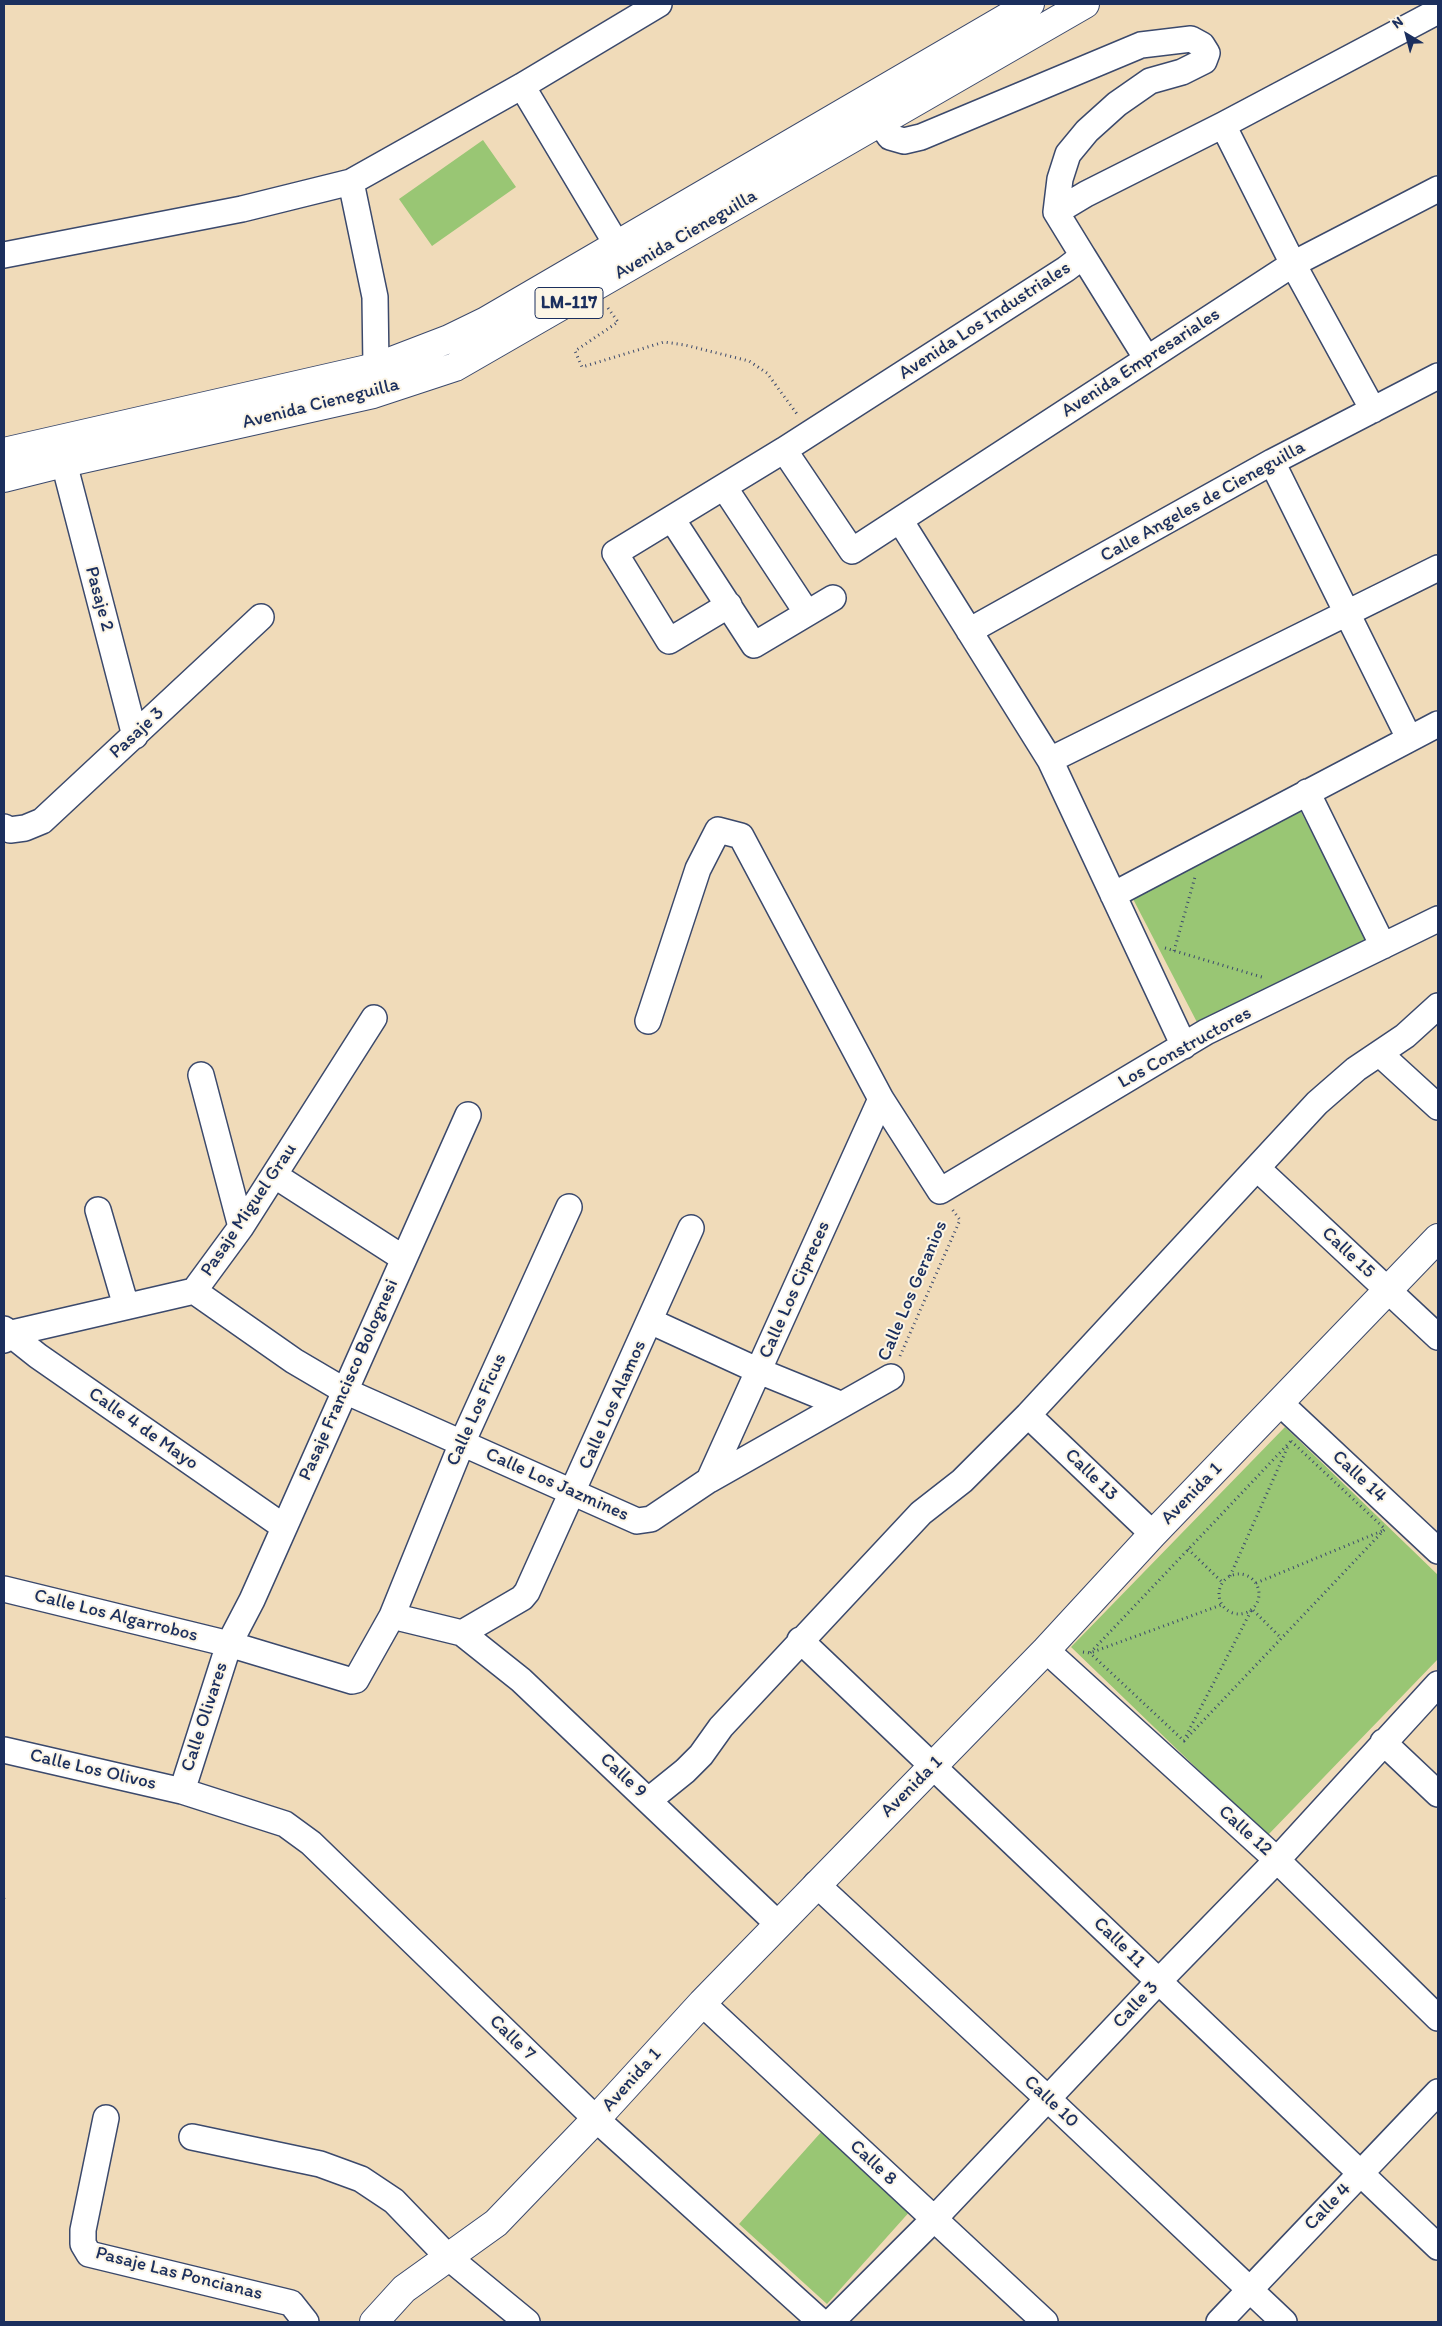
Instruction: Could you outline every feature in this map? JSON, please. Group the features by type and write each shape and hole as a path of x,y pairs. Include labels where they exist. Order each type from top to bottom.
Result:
{"main road":[{"name":"Avenida Cieneguilla","path":"4,478 375,380 486,321 1030,4"},
{"name":"Avenida Cieneguilla","path":"4,452 375,380 456,368 880,123 1072,7"},
{"name":"Avenida 1","path":"374,2322 404,2289 496,2223 596,2119 702,2003 1046,1650 1153,1534 1438,1238"}],"street":[{"path":"4,255 242,208 351,182 522,86 660,4"},
{"path":"1056,212 1086,194 1224,125 1438,11"},
{"path":"880,123 890,137 904,141 1141,45 1191,39 1202,45 1207,53 1204,61 1182,72 1150,81 1117,104 1087,131 1068,154 1060,179 1056,212"},
{"path":"522,86 617,245"},
{"path":"1224,125 1292,264 1373,410"},
{"path":"351,182 375,297 375,380"},
{"name":"Avenida Empresariales","path":"784,450 852,551 1292,264 1438,189"},
{"name":"Avenida Los Industriales","path":"729,606 669,641 615,553 784,450 1040,288 1083,256 1056,212"},
{"path":"1083,256 1147,359"},
{"name":"Calle Angeles de Cieneguilla","path":"969,631 1272,462 1438,376"},
{"path":"1272,462 1409,738"},
{"name":"Pasaje 2","path":"64,463 134,736"},
{"path":"724,487 807,613"},
{"path":"672,519 754,645 833,598"},
{"path":"900,520 1050,760 1184,1046"},
{"path":"1050,760 1438,568"},
{"name":"Pasaje 3","path":"4,827 10,830 25,828 42,821 261,617"},
{"path":"1113,895 1438,724"},
{"path":"1307,792 1383,946"},
{"path":"648,1021 698,869 718,830 741,836 881,1099 940,1191"},
{"name":"Los Constructores","path":"940,1191 1206,1032 1438,919"},
{"path":"649,1800 685,1771 721,1727 800,1640 921,1513 962,1481 1028,1415 1258,1169 1317,1103 1356,1069 1380,1054 1438,1006"},
{"name":"Pasaje Miguel Grau","path":"5,1334 194,1291 241,1226 374,1018"},
{"path":"1380,1054 1438,1107"},
{"path":"201,1075 241,1226"},
{"name":"Calle Los Cipreces","path":"709,1480 881,1099"},
{"name":"Pasaje Francisco Bolognesi","path":"229,1644 252,1600 468,1115"},
{"name":"Calle 15","path":"1258,1169 1438,1337"},
{"path":"274,1175 403,1258"},
{"name":"Calle Los Ficus","path":"229,1644 352,1682 356,1680 392,1616 462,1442 568,1207"},
{"path":"98,1210 126,1306"},
{"name":"Calle Los Alamos","path":"462,1633 522,1598 527,1592 691,1228"},
{"name":"Calle Los Jazmines","path":"194,1291 294,1361 345,1391 643,1522 651,1519 709,1480 840,1404 891,1377"},
{"path":"650,1321 759,1371 840,1404"},
{"name":"Calle 4 de Mayo","path":"5,1334 284,1527"},
{"name":"Calle 14","path":"1280,1403 1392,1522 1438,1551"},
{"name":"Calle 13","path":"1028,1415 1153,1534"},
{"name":"Calle Los Algarrobos","path":"4,1589 229,1644"},
{"path":"392,1616 462,1633"},
{"name":"Calle 9","path":"462,1633 521,1680 778,1924"},
{"name":"Calle 11","path":"800,1640 1438,2246"},
{"name":"Calle Olivares","path":"182,1791 229,1644"},
{"name":"Calle 12","path":"1046,1650 1277,1860 1438,2018"},
{"name":"Calle 3","path":"831,2322 934,2219 1047,2098 1277,1860 1438,1684"},
{"path":"1383,1742 1438,1794"},
{"name":"Calle Los Olivos","path":"4,1750 182,1791"},
{"name":"Calle 7","path":"182,1791 285,1824 310,1843 596,2119 821,2322"},
{"name":"Calle 10","path":"816,1884 1047,2098 1284,2322"},
{"name":"Calle 8","path":"702,2003 1045,2322"},
{"name":"Calle 4","path":"1219,2322 1438,2092"},
{"name":"Pasaje Las Poncianas","path":"106,2118 83,2230 83,2244 89,2254 291,2303 306,2322"},
{"path":"192,2137 320,2164 361,2179 394,2201 448,2257 527,2322"}],"path":[{"path":"605,306 611,309 618,322 575,351 582,367 664,342 685,345 749,361 767,373 810,433"},
{"path":"1174,951 1196,876 1188,880"},
{"path":"1160,940 1170,957"},
{"path":"1165,948 1272,979 1263,984"},
{"name":"Calle Los Geranios","path":"891,1377 960,1220 940,1191"},
{"path":"1280,1403 1291,1441 1392,1522"},
{"path":"1090,1652 1291,1441"},
{"path":"1230,1576 1291,1441"},
{"path":"1256,1583 1392,1522"},
{"path":"1167,1760 1392,1522"},
{"path":"1188,1549 1222,1582"},
{"path":"1184,1741 1252,1610 1258,1598 1259,1592 1256,1583 1242,1574 1230,1576 1222,1582 1218,1592 1222,1605 1226,1610 1239,1614 1252,1610"},
{"path":"1046,1650 1090,1652 1222,1605"},
{"path":"1252,1610 1282,1638"},
{"path":"1090,1652 1184,1741"},
{"path":"4,1898 8,1901"}],"green space":[{"path":"483,140 516,187 432,246 399,199"},
{"path":"1300,810 1368,940 1200,1028 1132,897"},
{"path":"1285,1427 1438,1575 1438,1659 1267,1836 1071,1647"},
{"path":"823,2130 912,2209 827,2304 739,2224"}]}
